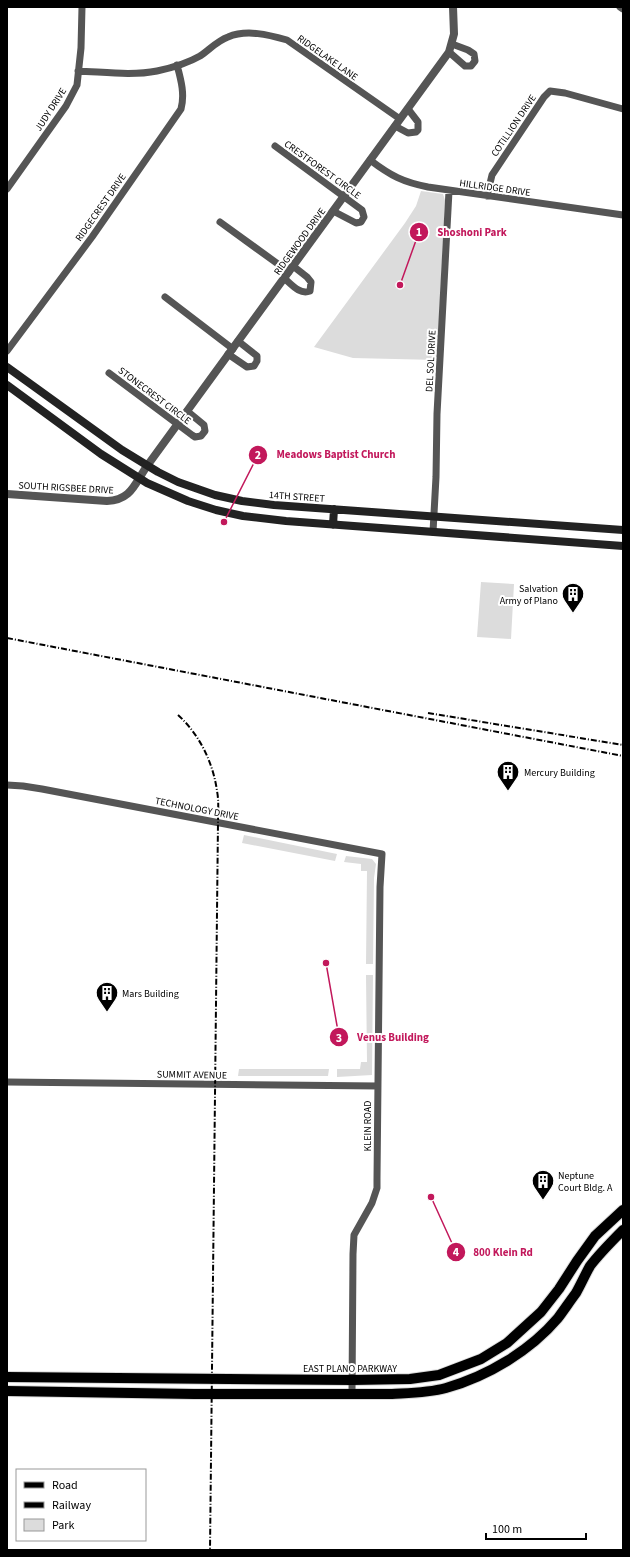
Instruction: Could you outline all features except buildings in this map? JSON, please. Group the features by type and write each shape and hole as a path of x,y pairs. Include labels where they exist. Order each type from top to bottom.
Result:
{"main road":[{"name":"14TH STREET","path":"7,367 146,466 178,482 219,496 253,503 623,530"},
{"path":"7,385 101,454 139,478 179,497 216,510 262,519 623,546"},
{"path":"216,510 219,496"},
{"path":"332,525 334,509"},
{"path":"571,542 572,526"},
{"name":"EAST PLANO PARKWAY","path":"7,1377 410,1380 439,1375 481,1359 507,1344 541,1312 559,1289 595,1236 623,1210"},
{"path":"7,1391 190,1394 420,1393 445,1388 470,1379 504,1362 541,1335 558,1317 576,1293 590,1268 623,1230"},
{"path":"496,1350 504,1362"},
{"path":"103,1378 103,1392"},
{"path":"190,1379 190,1394"}],"street":[{"name":"JUDY DRIVE","path":"7,189 66,106 77,85 81,48 82,7"},
{"name":"RIDGEWOOD DRIVE","path":"139,478 146,466 449,52 454,34 453,7"},
{"name":"RIDGELAKE LANE","path":"78,71 136,73 156,71 177,65 199,56 226,37 241,34 267,34 288,40 398,123 408,133 416,132 418,130 418,122 408,109"},
{"path":"449,52 465,66 471,66 475,61 474,54 452,44"},
{"name":"RIDGECREST DRIVE","path":"7,351 92,237 182,109 184,101 177,65"},
{"name":"COTILLION DRIVE","path":"487,196 492,175 544,97 550,91 565,93 623,109"},
{"name":"CRESTFOREST CIRCLE","path":"275,146 362,210 364,213 363,220 356,224 333,211"},
{"name":"HILLRIDGE DRIVE","path":"370,160 386,172 402,180 420,186 623,215"},
{"name":"DEL SOL DRIVE","path":"433,532 437,414 449,191"},
{"path":"220,222 289,272"},
{"path":"165,298 230,351 247,367 254,366 257,361 257,356 238,341"},
{"name":"STONECREST CIRCLE","path":"109,373 195,437 199,437 203,434 204,425 187,411"},
{"name":"SOUTH RIGSBEE DRIVE","path":"7,494 116,500 126,496 139,478"},
{"name":"TECHNOLOGY DRIVE","path":"7,785 42,789 382,854"},
{"name":"KLEIN ROAD","path":"352,1393 354,1235 372,1203 377,1188 380,886 382,854"},
{"name":"SUMMIT AVENUE","path":"7,1082 378,1086"}],"green space":[{"path":"421,191 443,194 445,200 437,360 353,358 314,347 405,223 416,206"},
{"path":"481,582 514,584 511,639 477,637"},
{"path":"244,835 337,854 335,861 242,843"},
{"path":"346,856 372,859 376,864 374,878 373,964 366,964 367,871 361,871 361,864 344,862"},
{"path":"366,975 373,975 372,1075 337,1077 337,1069 360,1069 361,1062 367,1062"},
{"path":"239,1069 329,1069 328,1076 238,1076"}],"railway":[{"path":"7,638 623,756"},
{"path":"428,713 623,745"},
{"path":"178,715 186,723 204,749 212,770 218,795 210,1550"}],"place":[{"name":"Shoshoni Park","path":"400,285"},
{"name":"Meadows Baptist Church","path":"224,522"},
{"name":"Salvation Army of Plano","path":"573,614"},
{"name":"Mercury Building","path":"508,792"},
{"name":"Venus Building","path":"326,963"},
{"name":"Mars Building","path":"107,1012"},
{"name":"800 Klein Rd","path":"431,1197"},
{"name":"Neptune Court Bldg. A","path":"543,1200"}]}
